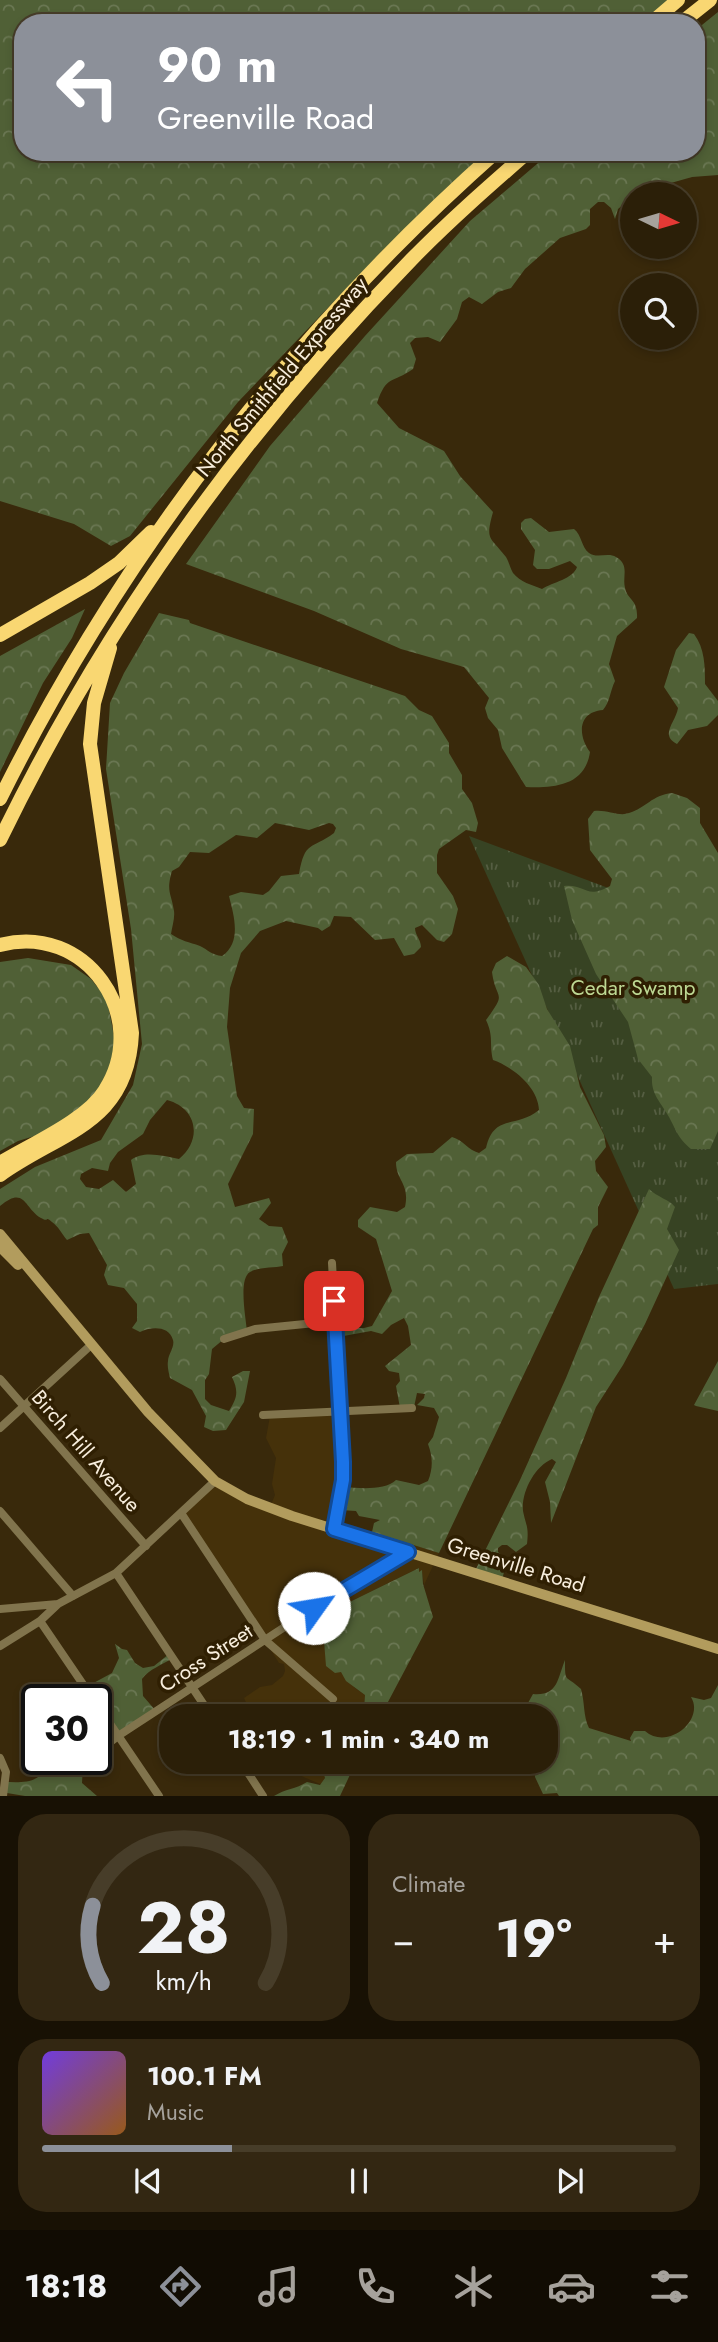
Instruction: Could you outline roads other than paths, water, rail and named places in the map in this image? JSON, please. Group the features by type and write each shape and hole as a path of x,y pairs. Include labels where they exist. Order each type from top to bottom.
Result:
{"highway":[{"path":"661,14 678,0"},
{"path":"692,14 710,0"},
{"name":"North Smithfield Expressway","path":"0,799 74,664 176,506 235,428 313,335 417,226 486,161"},
{"name":"North Smithfield Expressway","path":"0,840 61,721 93,666 177,537 267,421 326,352 412,260 518,161"},
{"path":"0,635 119,563 176,506"},
{"path":"0,1175 97,1115 119,1088 129,1060 132,1033 90,744 94,703 115,634"},
{"path":"0,945 34,942 60,948 77,957 103,980 113,1000 121,1029 116,1066 105,1091 95,1103 81,1115 0,1163"}],"main road":[{"name":"Greenville Road","path":"0,1234 148,1412 215,1481 232,1492 267,1507 334,1529 718,1649"},
{"name":"Greenville Road","path":"0,1248 55,1302"}],"street":[{"path":"332,1262 343,1480 334,1529"},
{"path":"224,1339 255,1329 335,1321"},
{"path":"0,1428 91,1345"},
{"name":"Birch Hill Avenue","path":"0,1380 146,1546"},
{"path":"263,1415 412,1408"},
{"path":"0,1646 40,1621 58,1604 116,1573 215,1481"},
{"path":"0,1511 73,1596"},
{"path":"181,1513 265,1640 333,1699"},
{"name":"Cross Street","path":"112,1740 335,1594 408,1552"},
{"path":"116,1573 203,1704"},
{"path":"0,1609 58,1604"},
{"path":"40,1621 83,1684"},
{"path":"112,1726 159,1796"},
{"path":"0,1758 6,1772 3,1796"},
{"path":"248,1774 262,1796"}],"park label":[{"name":"Cedar Swamp","path":"633,988"}]}
